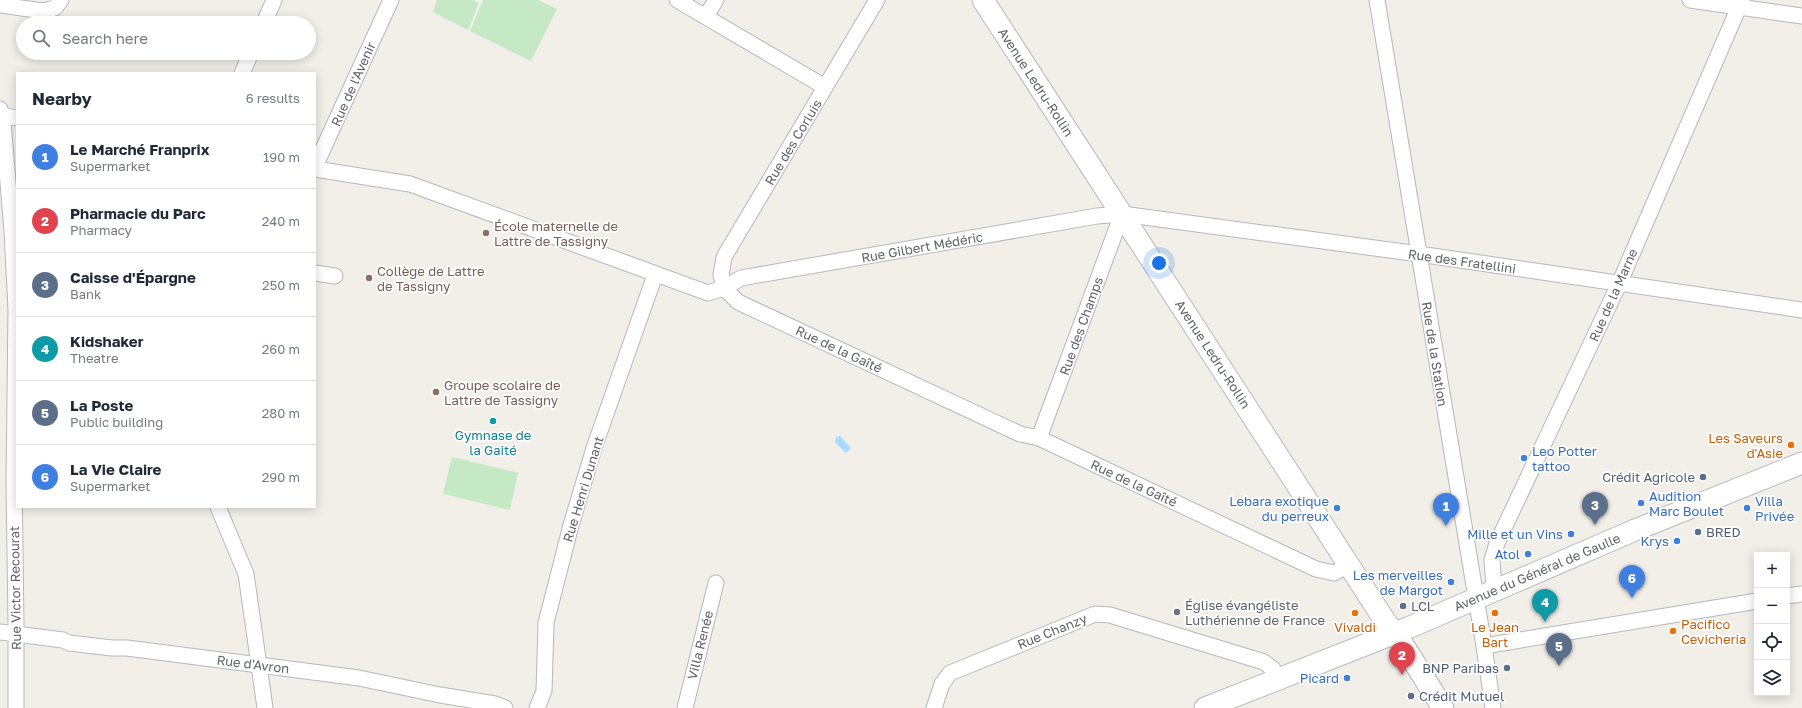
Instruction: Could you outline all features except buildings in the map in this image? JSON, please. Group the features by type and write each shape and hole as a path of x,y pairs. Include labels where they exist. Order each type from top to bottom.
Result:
{"street":[{"path":"0,5 43,11 55,8 61,0"},
{"path":"267,16 274,0"},
{"name":"Rue de l'Avenir","path":"316,169 318,160 391,0"},
{"path":"677,0 826,87"},
{"path":"706,16 716,0"},
{"name":"Rue des Corluis","path":"724,288 721,275 724,257 877,0"},
{"name":"Avenue Ledru-Rollin","path":"983,0 1443,708"},
{"name":"Rue de la Station","path":"1377,0 1493,708"},
{"path":"1690,0 1741,3 1802,16"},
{"name":"Rue de la Marne","path":"1494,590 1492,560 1497,543 1619,284 1741,3"},
{"path":"242,72 248,60"},
{"path":"1,113 16,118"},
{"name":"Rue Victor Recourat","path":"1,113 15,231 16,309 14,480 17,634 16,708"},
{"path":"316,169 410,184 655,275 708,293 724,288"},
{"name":"Rue des Fratellini","path":"1122,214 1419,254 1802,310"},
{"name":"Rue Gilbert Médéric","path":"724,288 741,278 1089,217 1122,214"},
{"name":"Rue des Champs","path":"1039,438 1122,214"},
{"path":"316,273 335,276"},
{"name":"Rue Henri Dunant","path":"537,708 544,691 546,623 571,525 595,445 655,275"},
{"name":"Rue de la Gaîté","path":"724,288 738,302 1020,434 1039,438 1316,569 1334,573 1349,564"},
{"name":"Avenue du Général de Gaulle","path":"1205,708 1393,632 1408,628 1628,533 1802,462"},
{"path":"218,508 246,574 265,708"},
{"path":"1467,544 1477,557 1482,557 1489,556 1497,543"},
{"name":"Villa Renée","path":"685,708 716,583"},
{"path":"1790,596 1802,594"},
{"path":"1484,646 1754,601"},
{"name":"Rue Chanzy","path":"934,708 942,684 950,673 1095,614 1110,615 1264,662 1273,669 1277,680"},
{"name":"Rue d'Avron","path":"0,632 63,640 76,644 360,678 440,696 495,704 505,708"}],"green space":[{"path":"437,0 473,0 479,3 468,30 433,12"},
{"path":"483,0 538,0 557,9 531,61 470,31"},
{"path":"452,457 518,473 510,510 443,494"}],"water":[{"path":"840,436 851,448 846,453 835,442 836,437"}],"place":[{"name":"École maternelle de Lattre de Tassigny","path":"486,233"},
{"name":"Collège de Lattre de Tassigny","path":"369,278"},
{"name":"Groupe scolaire de Lattre de Tassigny","path":"436,392"},
{"name":"Gymnase de la Gaité","path":"493,421"},
{"name":"Les Saveurs d'Asie","path":"1791,445"},
{"name":"Leo Potter tattoo","path":"1524,458"},
{"name":"Crédit Agricole","path":"1703,477"},
{"name":"Audition Marc Boulet","path":"1641,503"},
{"name":"Lebara exotique du perreux","path":"1337,508"},
{"name":"Villa Privée","path":"1747,508"},
{"name":"Caisse d'Épargne","path":"1595,525"},
{"name":"Le Marché Franprix","path":"1446,526"},
{"name":"BRED","path":"1698,532"},
{"name":"Mille et un Vins","path":"1571,534"},
{"name":"Krys","path":"1677,541"},
{"name":"Atol","path":"1528,554"},
{"name":"Les merveilles de Margot","path":"1451,582"},
{"name":"La Vie Claire","path":"1632,598"},
{"name":"LCL","path":"1403,606"},
{"name":"Église évangéliste Luthérienne de France","path":"1177,612"},
{"name":"Vivaldi","path":"1355,613"},
{"name":"Le Jean Bart","path":"1495,613"},
{"name":"Kidshaker","path":"1545,622"},
{"name":"Pacifico Cevicheria","path":"1673,631"},
{"name":"La Poste","path":"1559,666"},
{"name":"BNP Paribas","path":"1507,668"},
{"name":"Pharmacie du Parc","path":"1402,675"},
{"name":"Picard","path":"1347,678"},
{"name":"Crédit Mutuel","path":"1411,696"}]}
